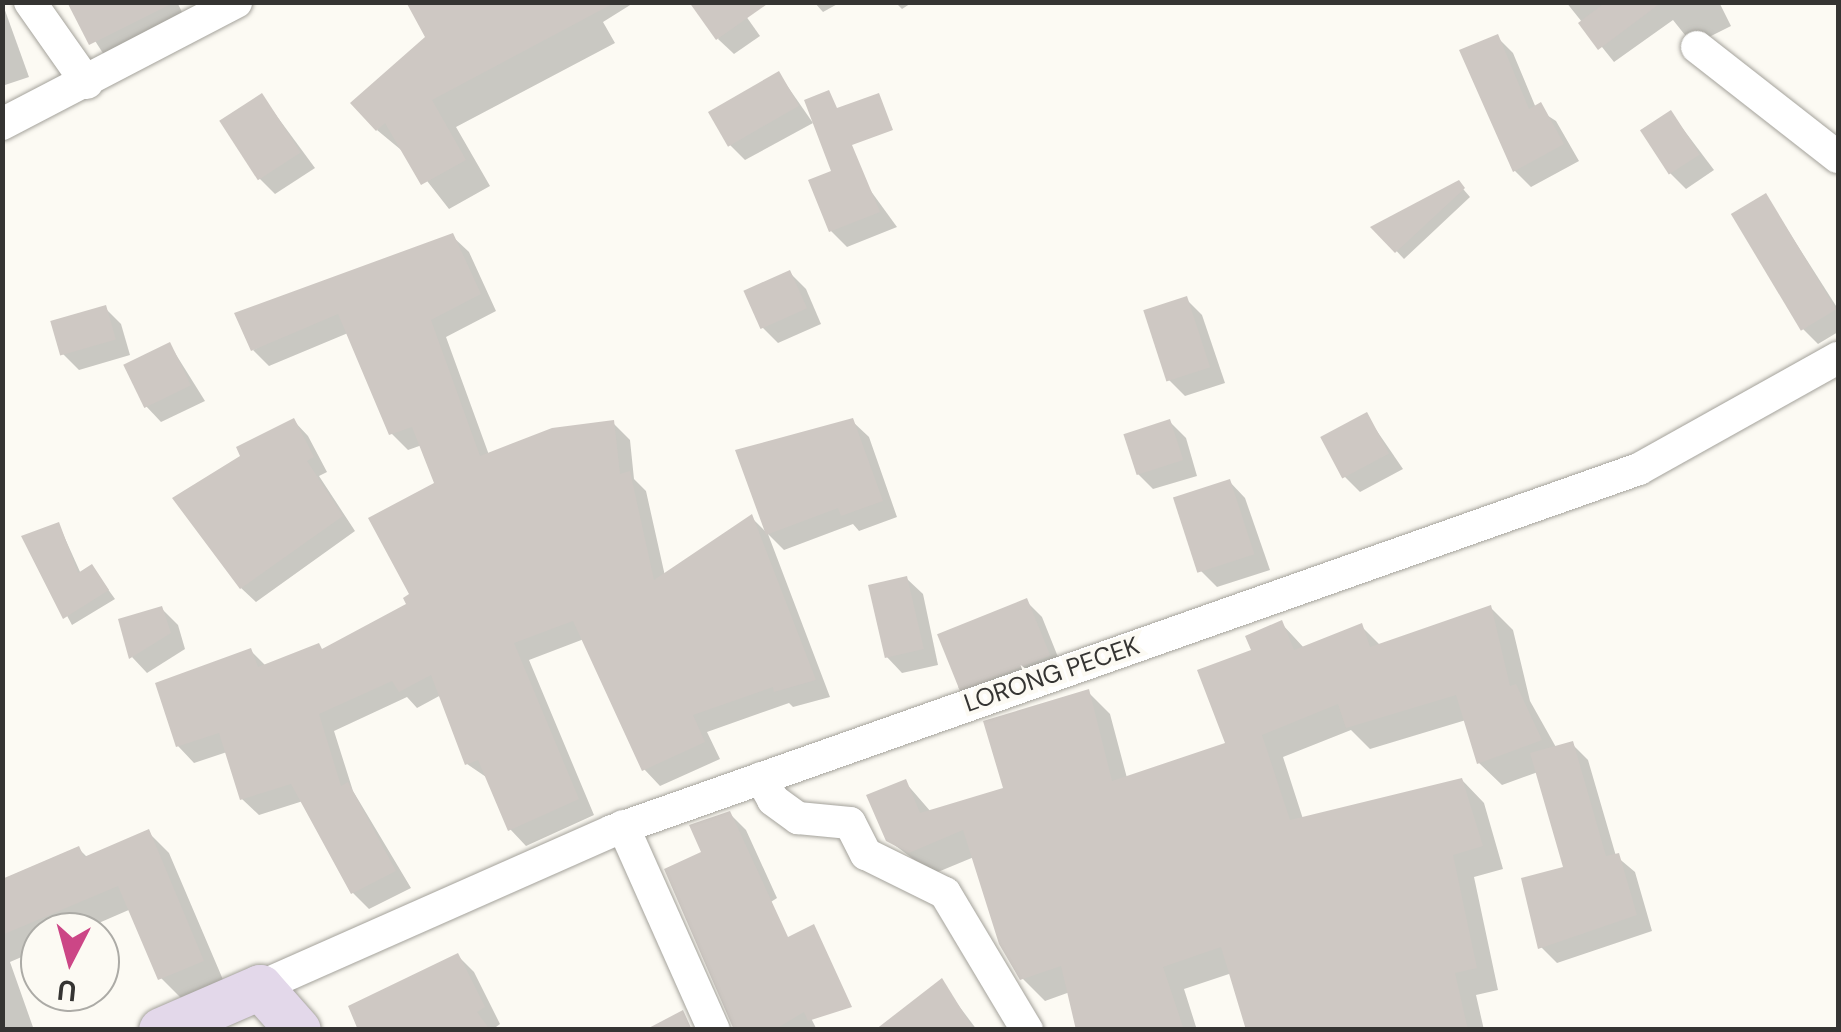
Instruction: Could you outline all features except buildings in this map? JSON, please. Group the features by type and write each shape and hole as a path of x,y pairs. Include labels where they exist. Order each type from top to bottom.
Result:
{"street":[{"path":"30,2 88,83"},
{"path":"2,124 88,83 236,2"},
{"path":"1697,47 1838,157"},
{"name":"LORONG PECEK","path":"260,987 623,826 1639,469 1838,358"},
{"path":"762,778 773,800 798,818 850,823 866,854 945,893 1027,1030"},
{"path":"623,826 714,1030"},
{"path":"161,1030 260,987 298,1030"}]}
